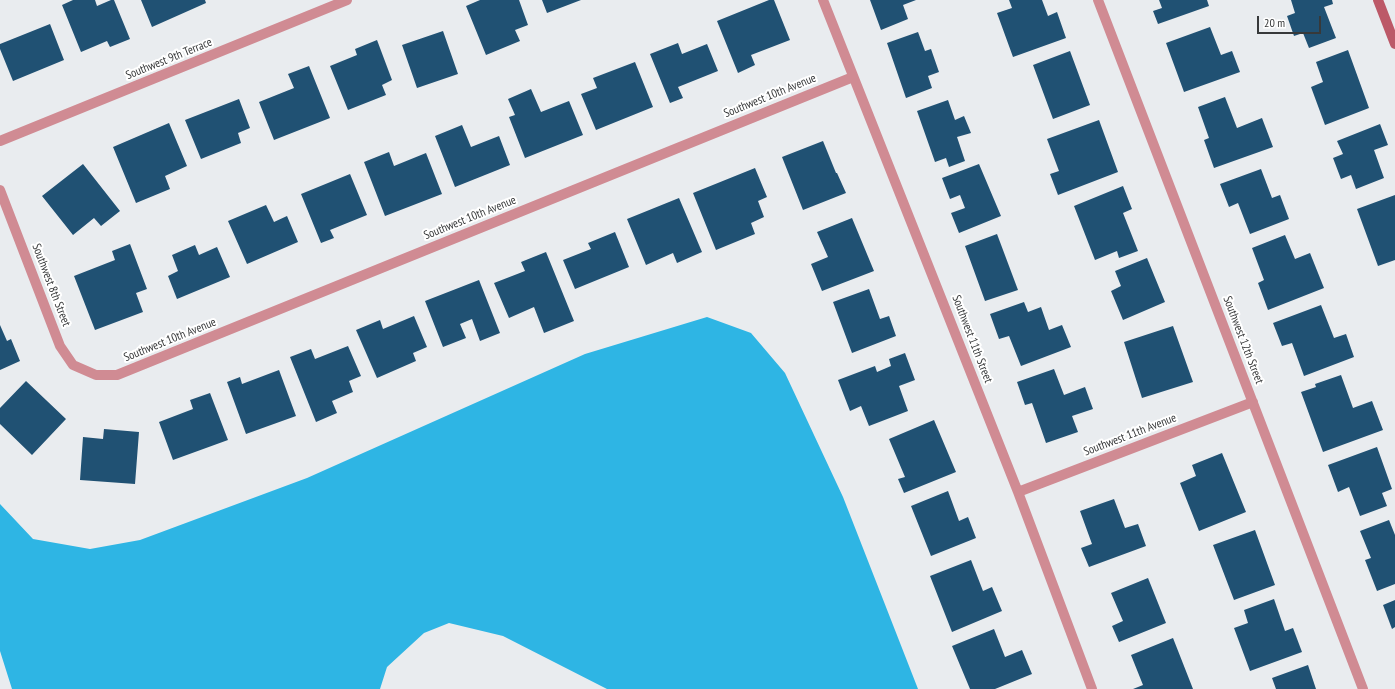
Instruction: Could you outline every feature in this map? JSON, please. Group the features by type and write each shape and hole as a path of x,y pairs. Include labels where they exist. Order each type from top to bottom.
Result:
{"street":[{"name":"Southwest 9th Terrace","path":"0,142 347,0"},
{"name":"Southwest 11th Street","path":"823,0 1018,492 1092,689"},
{"name":"Southwest 12th Street","path":"1098,0 1363,689"},
{"path":"1378,0 1395,44"},
{"name":"Southwest 10th Avenue","path":"96,375 117,375 853,77"},
{"name":"Southwest 8th Street","path":"0,190 60,346 73,365 96,375"},
{"name":"Southwest 11th Avenue","path":"1018,492 1252,402"}],"water":[{"path":"707,317 751,333 785,373 843,497 918,689 607,689 503,636 449,623 424,633 387,667 380,689 12,689 0,651 0,504 33,539 90,549 140,540 307,478 585,354"}],"building":[{"path":"73,0 95,0 97,6 114,0 130,39 110,47 107,41 81,52 62,5"},
{"path":"141,0 205,0 206,3 152,27"},
{"path":"480,0 519,0 528,25 515,30 520,41 486,55 466,6"},
{"path":"542,0 581,0 547,13"},
{"path":"769,0 774,0 790,40 751,55 755,65 738,73 717,21"},
{"path":"870,0 916,0 903,5 908,19 881,30"},
{"path":"1009,0 1042,0 1048,16 1057,12 1066,38 1013,57 997,13 1012,8"},
{"path":"1159,0 1207,0 1209,6 1158,24 1153,11 1162,8"},
{"path":"1291,0 1332,0 1333,4 1324,7 1336,38 1309,48 1303,33 1294,36 1287,16 1295,13"},
{"path":"50,24 64,60 13,81 0,49 0,44"},
{"path":"1210,27 1221,55 1232,51 1240,72 1184,92 1166,43"},
{"path":"443,31 458,74 417,88 402,45"},
{"path":"918,32 925,51 931,49 939,72 928,76 932,88 906,98 887,43"},
{"path":"377,40 392,80 382,85 386,95 348,110 330,66 357,55 355,49"},
{"path":"678,43 682,54 707,44 718,71 678,87 683,98 670,103 650,54"},
{"path":"1348,50 1369,108 1325,125 1311,87 1323,82 1316,62"},
{"path":"1070,51 1090,105 1053,119 1033,65"},
{"path":"635,62 653,107 596,130 581,94 597,88 593,78"},
{"path":"309,66 330,118 274,140 259,102 294,88 288,74"},
{"path":"531,89 541,112 569,101 583,135 525,158 509,117 515,115 508,99"},
{"path":"1225,97 1237,128 1262,118 1273,147 1214,168 1204,140 1209,138 1198,107"},
{"path":"239,99 250,128 238,133 241,143 201,159 185,120"},
{"path":"948,100 955,120 964,116 971,133 957,137 965,161 949,167 946,158 935,162 917,111"},
{"path":"1099,120 1118,172 1058,195 1050,174 1059,171 1047,139"},
{"path":"169,123 187,166 165,176 170,189 136,203 113,147"},
{"path":"1380,124 1388,145 1374,150 1384,178 1356,189 1351,175 1341,179 1333,158 1343,154 1337,141"},
{"path":"462,125 471,147 499,136 510,165 455,187 435,136"},
{"path":"823,141 846,193 803,210 782,157"},
{"path":"389,152 394,166 426,153 442,194 385,216 364,162"},
{"path":"83,164 120,211 101,226 94,218 73,235 42,196"},
{"path":"979,164 1001,216 959,233 951,213 965,208 960,195 950,199 942,178"},
{"path":"755,168 767,197 758,201 764,217 751,223 755,234 716,250 693,193"},
{"path":"1261,169 1272,198 1280,195 1289,219 1250,234 1238,203 1229,207 1220,184"},
{"path":"350,174 367,215 330,230 334,238 321,243 301,194"},
{"path":"1123,186 1132,209 1123,213 1138,251 1119,258 1117,251 1095,260 1074,206"},
{"path":"1395,195 1395,260 1378,266 1357,209"},
{"path":"679,198 702,252 677,263 673,253 646,265 627,219"},
{"path":"266,205 274,222 287,216 298,242 247,264 228,221"},
{"path":"852,218 874,271 822,291 811,264 828,257 817,232"},
{"path":"615,232 629,267 575,289 563,260 591,249 588,243"},
{"path":"997,234 1018,290 985,301 965,246"},
{"path":"1285,235 1295,259 1310,253 1324,288 1268,310 1258,283 1264,280 1252,248"},
{"path":"130,244 147,289 136,293 143,312 95,330 74,276 115,260 112,251"},
{"path":"195,245 199,255 217,247 230,277 177,299 168,276 178,271 172,255"},
{"path":"546,252 574,321 544,333 534,307 509,318 494,283 525,271 521,262"},
{"path":"1147,258 1165,302 1123,320 1111,291 1121,286 1115,271"},
{"path":"479,280 500,333 480,341 472,319 460,324 466,338 443,347 425,301"},
{"path":"869,289 880,319 889,316 896,336 852,353 833,302"},
{"path":"1024,302 1028,312 1041,307 1049,330 1062,325 1071,347 1021,366 1009,336 999,339 990,314"},
{"path":"1321,305 1334,338 1346,334 1354,357 1304,376 1292,343 1282,346 1273,323"},
{"path":"414,316 427,347 413,353 416,361 377,378 356,330 380,320 383,329"},
{"path":"0,325 7,341 11,339 20,361 0,370"},
{"path":"1173,326 1193,382 1142,398 1124,342"},
{"path":"348,346 361,376 349,381 353,392 332,401 337,413 316,422 290,357 311,349 315,359"},
{"path":"905,353 915,380 899,386 908,411 869,426 861,406 850,411 838,380 875,366 877,372 891,366 889,359"},
{"path":"1054,369 1064,395 1085,387 1093,409 1072,416 1078,432 1046,443 1032,403 1025,405 1017,382"},
{"path":"279,370 296,416 246,434 227,382 240,377 242,384"},
{"path":"1341,375 1353,408 1372,401 1383,430 1323,452 1301,392 1316,387 1315,384"},
{"path":"26,381 66,419 32,455 0,424 0,408"},
{"path":"210,393 228,440 173,460 159,422 193,409 190,400"},
{"path":"934,420 956,472 904,493 898,479 905,477 889,439"},
{"path":"104,429 139,432 135,484 80,480 83,437 103,439"},
{"path":"1377,447 1392,489 1382,493 1387,506 1360,516 1349,487 1338,492 1328,465"},
{"path":"1222,453 1246,512 1199,531 1180,483 1196,476 1192,465"},
{"path":"948,491 959,521 968,517 976,538 931,556 911,506"},
{"path":"1114,499 1125,528 1138,524 1146,546 1089,567 1081,548 1092,544 1080,511"},
{"path":"1389,520 1395,535 1395,584 1377,591 1365,560 1371,558 1360,531"},
{"path":"1255,530 1275,585 1234,600 1213,545"},
{"path":"971,560 983,591 992,587 1002,611 952,632 930,576"},
{"path":"1148,578 1166,623 1119,642 1112,626 1123,621 1111,593"},
{"path":"1274,599 1285,631 1293,628 1302,652 1250,671 1234,628 1248,623 1244,610"},
{"path":"1395,600 1395,627 1392,629 1383,605"},
{"path":"994,629 1005,657 1022,650 1032,674 995,689 970,689 952,646"},
{"path":"1173,638 1193,689 1133,689 1143,685 1131,655"},
{"path":"1308,665 1316,689 1276,689 1272,678"}]}
